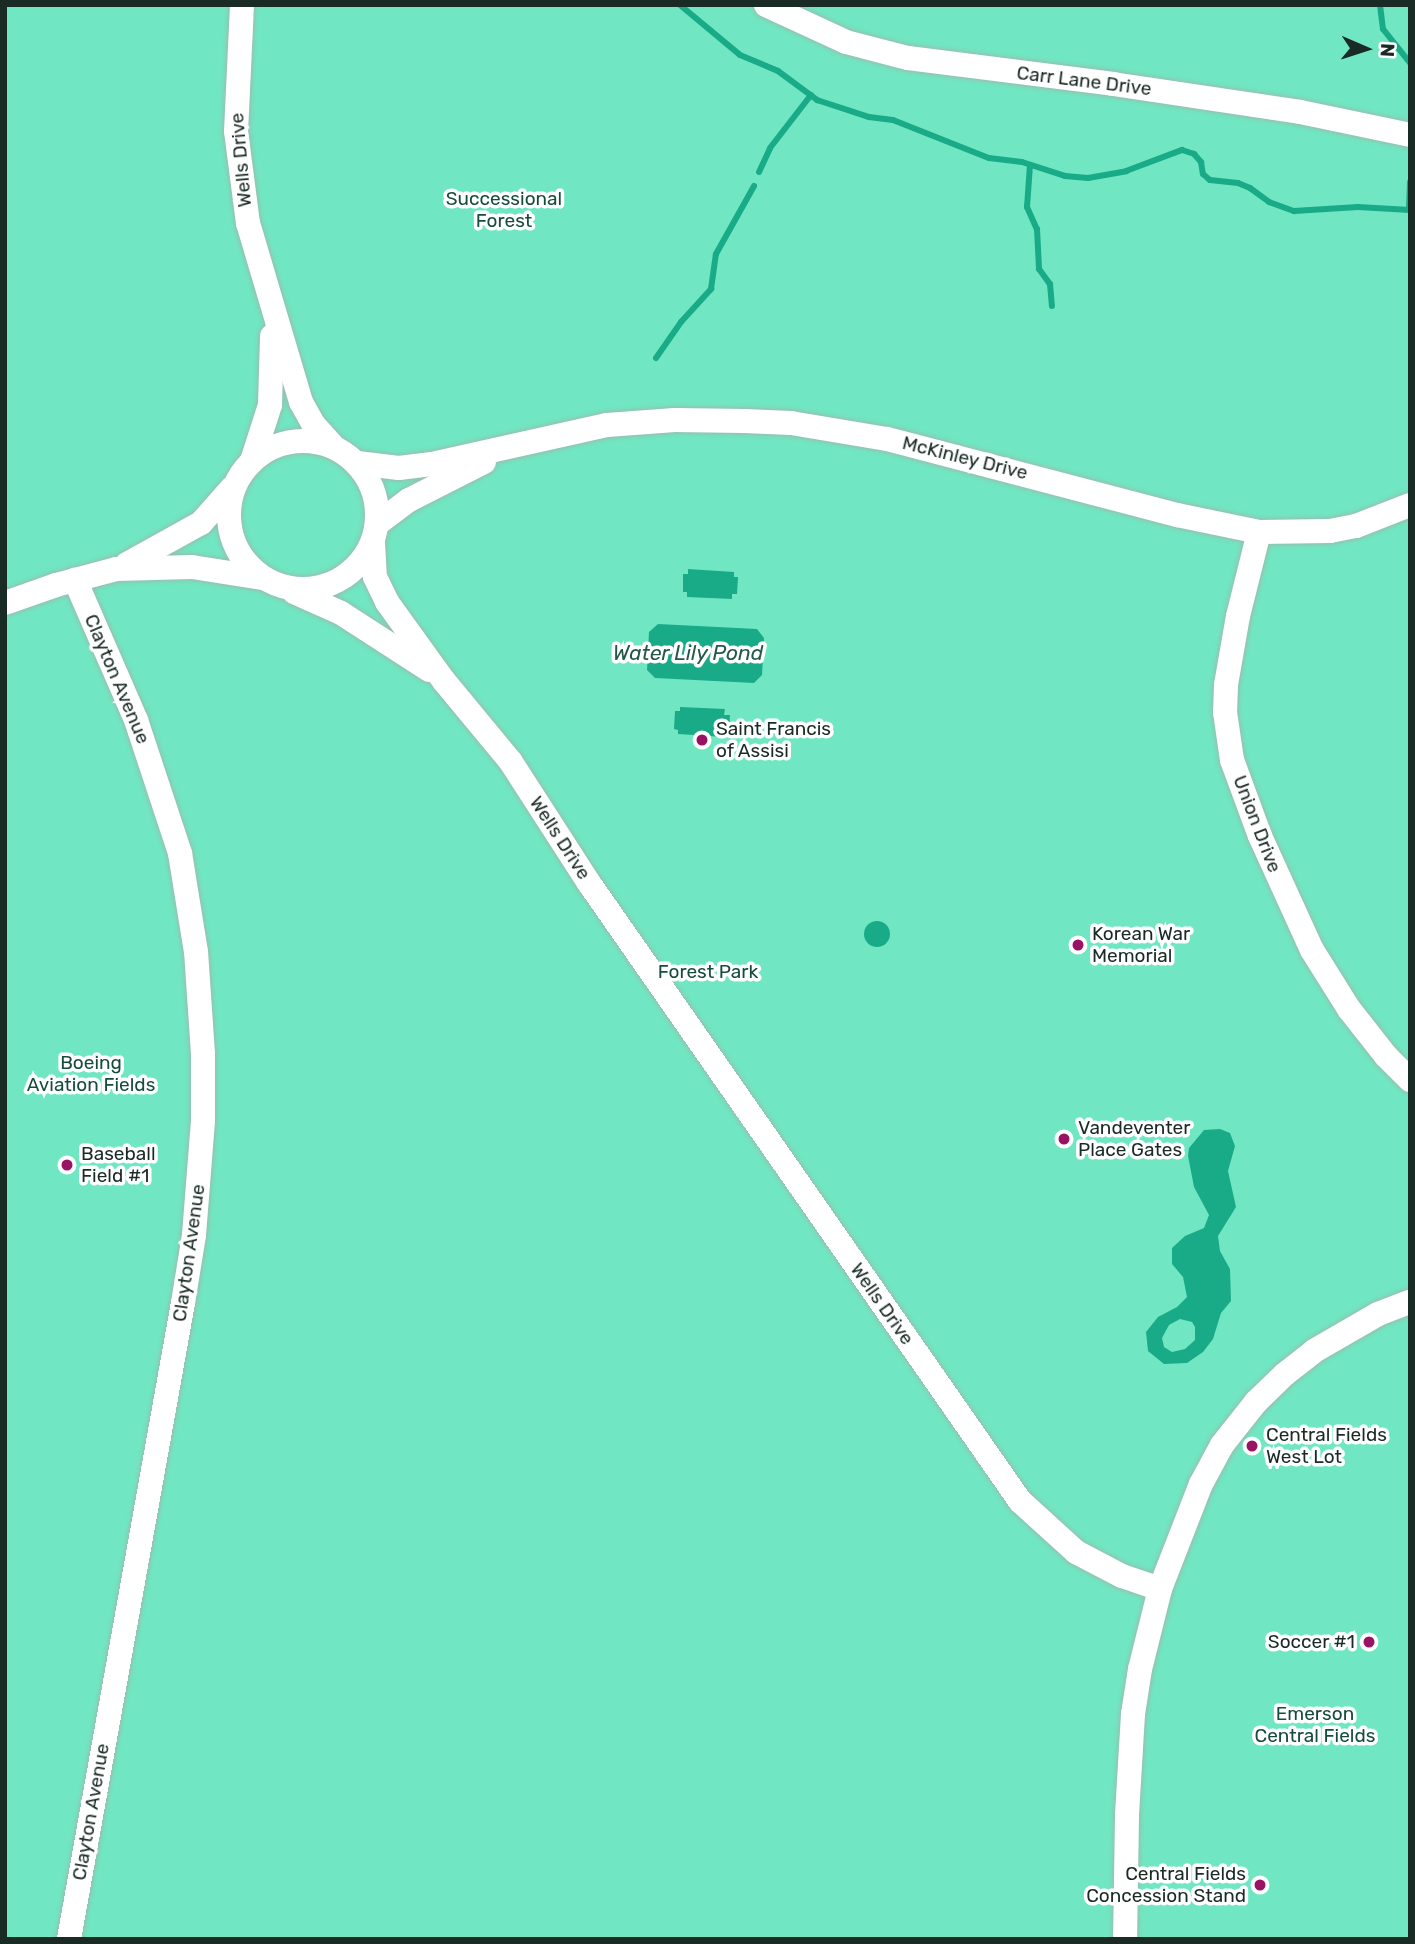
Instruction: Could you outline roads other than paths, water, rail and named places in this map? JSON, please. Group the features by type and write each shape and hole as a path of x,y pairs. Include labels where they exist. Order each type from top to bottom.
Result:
{"street":[{"name":"Wells Drive","path":"242,5 236,80 240,177 248,223 300,402 314,425 334,447"},
{"name":"Carr Lane Drive","path":"766,5 828,35 908,58 1274,108 1410,135"},
{"name":"Wells Drive","path":"252,461 267,418 272,389 272,311"},
{"name":"McKinley Drive","path":"357,463 412,467 513,447 575,431 641,422 792,423 896,441 1177,515 1259,532 1330,531 1356,526 1410,506"},
{"path":"5,603 116,569 165,545 201,523 235,485 252,461 269,449 289,442 316,441 334,447 357,463 370,481 377,502 375,533 359,566 337,582 310,590 192,567 116,569"},
{"name":"McKinley Drive","path":"375,533 409,500 513,447"},
{"path":"235,485 229,509 231,533 241,556 271,582"},
{"name":"Union Drive","path":"1259,532 1238,617 1226,685 1225,712 1232,760 1285,897 1312,950 1349,1009 1410,1080"},
{"name":"Wells Drive","path":"375,533 375,577 380,591 444,681 511,762 589,883 1020,1501 1076,1552 1122,1576 1160,1589"},
{"name":"Clayton Avenue","path":"69,1939 185,1290 194,1235 203,1121 203,1054 196,952 180,853 136,720 75,580"},
{"name":"Wells Drive","path":"271,582 341,612 403,651 444,681"},
{"path":"1125,1939 1126,1816 1133,1714 1142,1659 1160,1589 1200,1484 1222,1445 1256,1402 1284,1374 1314,1350 1378,1314 1410,1302"}],"water":[{"path":"688,569 734,572 734,577 738,577 737,594 732,594 732,599 687,597 687,592 683,592 683,574 688,574"},
{"name":"Water Lily Pond","path":"658,624 757,629 764,638 762,675 754,683 655,678 647,670 649,632"},
{"path":"680,707 725,709 724,715 730,715 729,732 724,732 724,737 678,734 678,730 674,729 675,711 680,711"},
{"path":"877,921 886,925 890,934 886,943 877,947 868,943 864,934 868,925"},
{"path":"1220,1129 1230,1133 1235,1146 1228,1171 1236,1207 1218,1236 1220,1251 1230,1269 1231,1301 1221,1313 1213,1339 1203,1352 1187,1363 1164,1364 1148,1351 1146,1332 1158,1317 1177,1307 1187,1297 1183,1277 1172,1264 1172,1248 1185,1236 1204,1228 1209,1215 1194,1187 1188,1156 1189,1148 1204,1130","holes":["1180,1319 1192,1322 1195,1327 1195,1340 1185,1349 1172,1352 1164,1347 1162,1338 1169,1325"]}],"waterway":[{"path":"680,5 740,55 778,71 817,100 869,117 893,120 989,158 1022,162 1065,176 1088,178 1126,171 1182,150 1194,154 1201,162 1203,174 1210,180 1238,183 1269,202 1294,211 1358,207 1410,210"},
{"path":"1380,5 1383,29 1410,63"},
{"path":"759,172 770,148 811,95"},
{"path":"1030,165 1027,207 1037,229 1039,269 1050,284 1052,306"},
{"path":"1409,210 1410,182"},
{"path":"656,358 681,322 711,289 716,254 754,186"}],"place":[{"name":"Saint Francis of Assisi","path":"702,740"},
{"name":"Korean War Memorial","path":"1078,945"},
{"name":"Vandeventer Place Gates","path":"1064,1139"},
{"name":"Baseball Field #1","path":"67,1165"},
{"name":"Central Fields West Lot","path":"1252,1446"},
{"name":"Soccer #1","path":"1369,1642"},
{"name":"Central Fields Concession Stand","path":"1260,1885"}],"park label":[{"name":"Successional Forest","path":"504,210"},
{"name":"Forest Park","path":"708,972"},
{"name":"Boeing Aviation Fields","path":"91,1074"},
{"name":"Emerson Central Fields","path":"1315,1725"}]}
